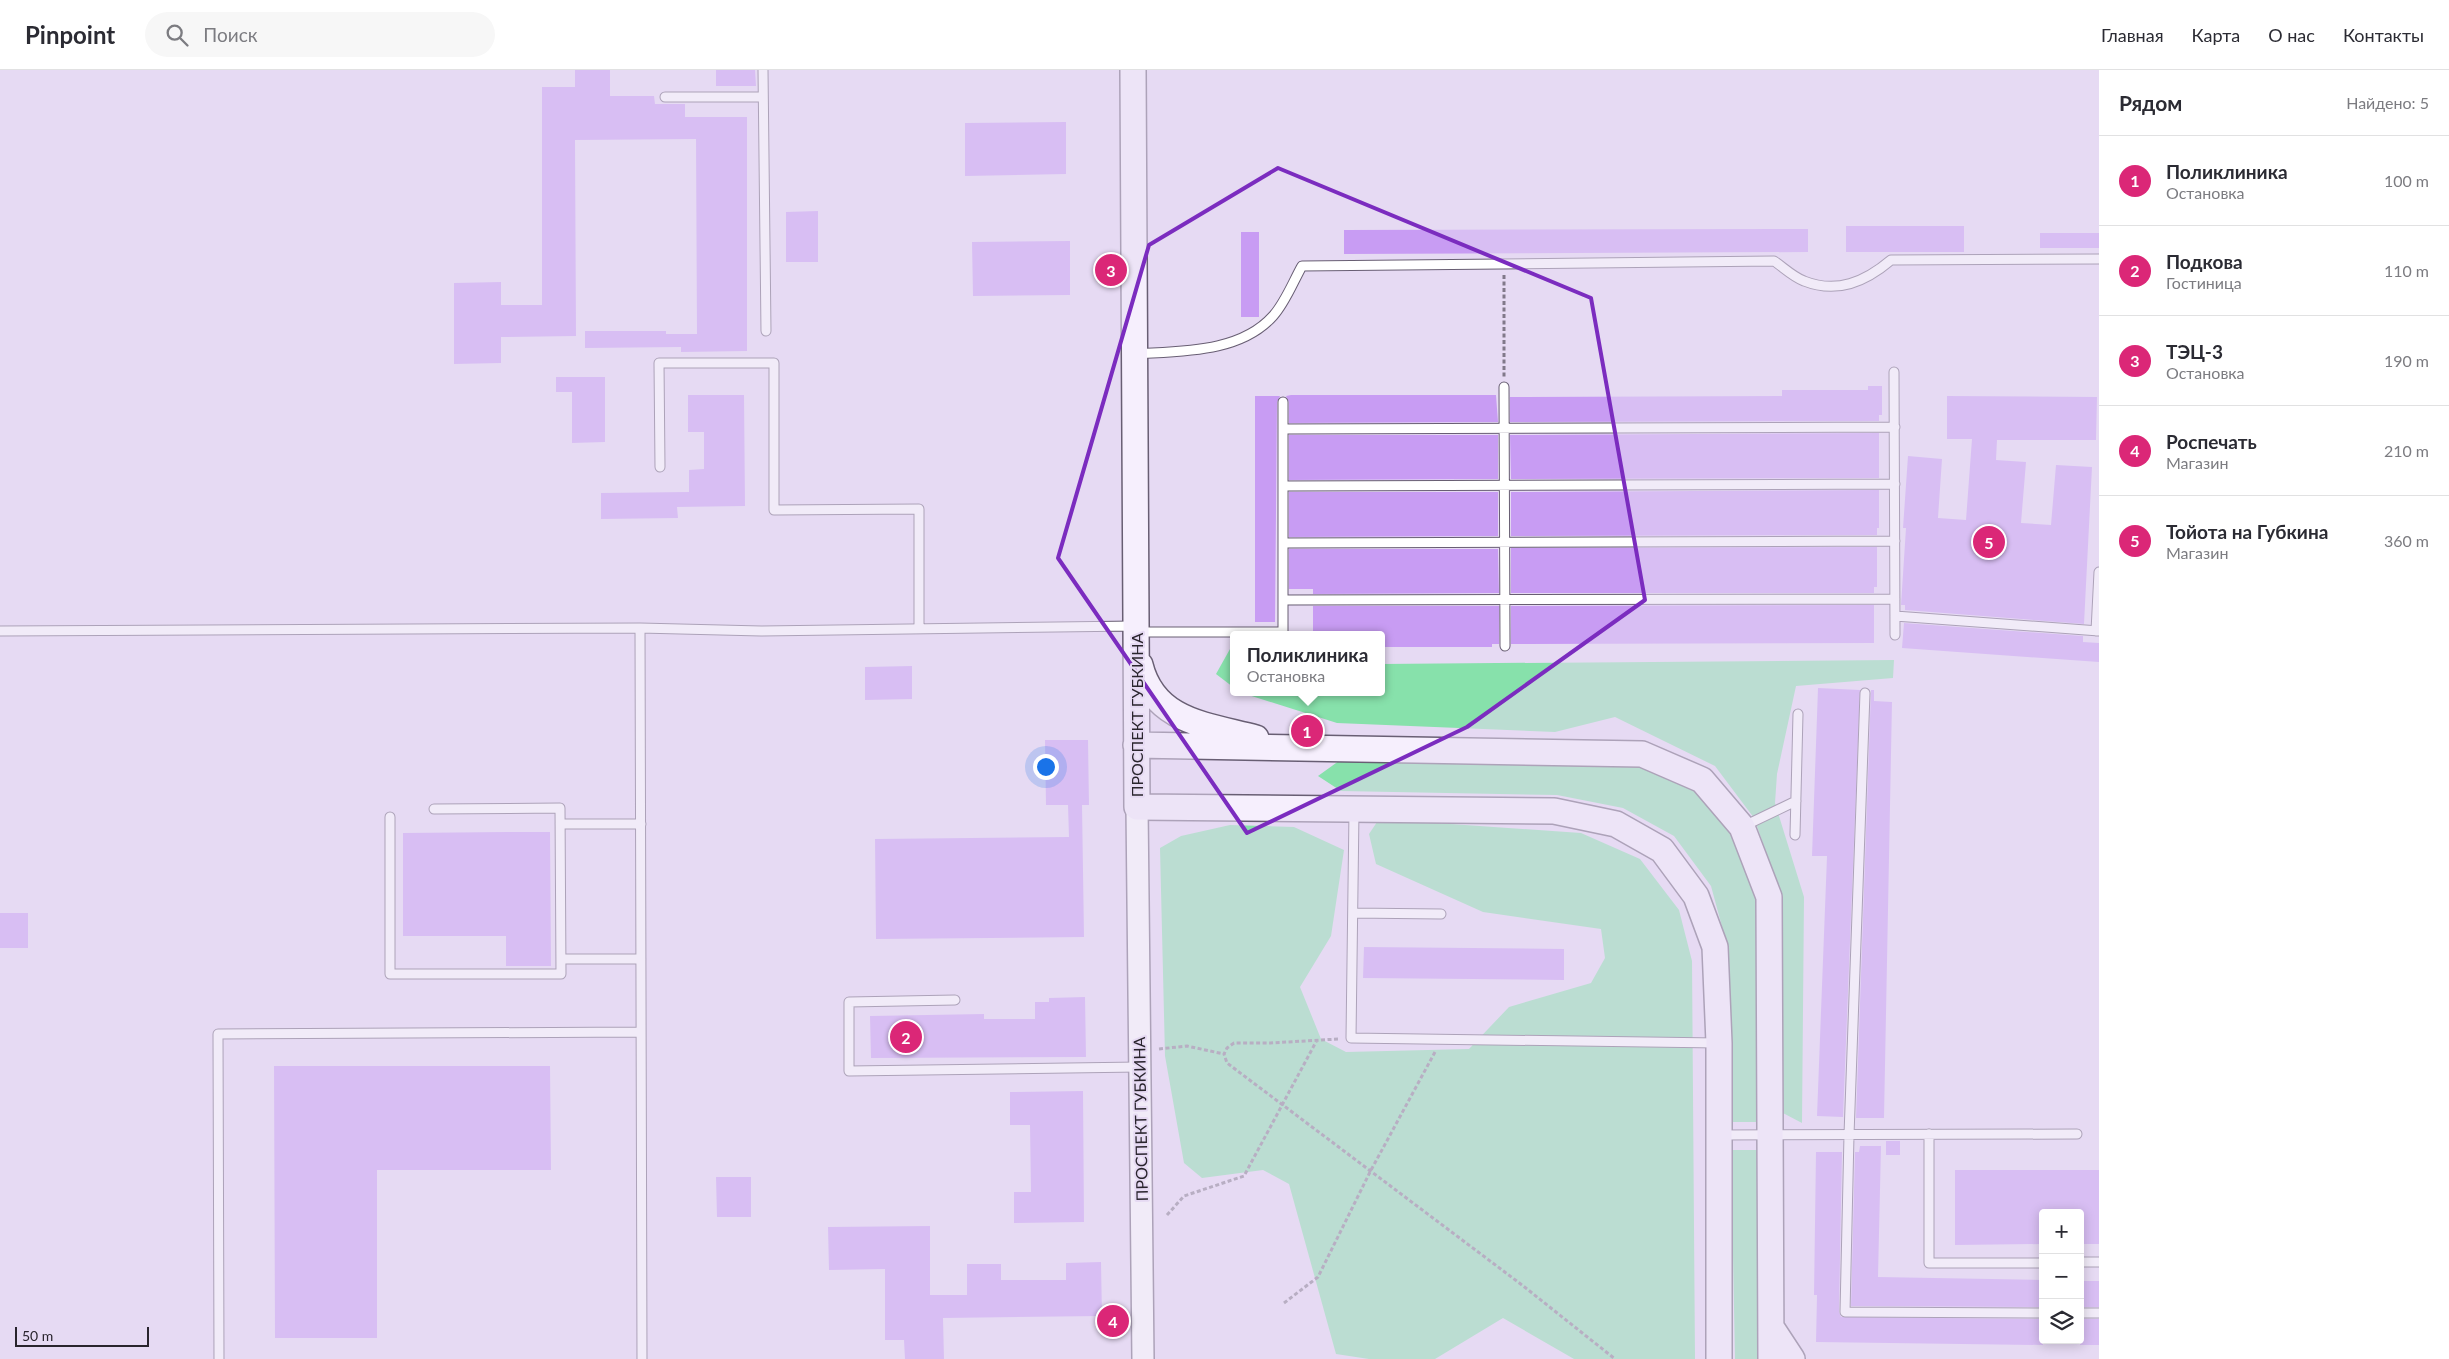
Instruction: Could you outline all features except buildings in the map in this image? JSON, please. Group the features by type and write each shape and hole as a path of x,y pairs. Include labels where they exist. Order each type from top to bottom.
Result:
{"main road":[{"name":"ПРОСПЕКТ ГУБКИНА","path":"1134,70 1137,807"},
{"path":"1136,635 1145,683 1164,707 1193,720 1295,748"},
{"path":"1136,745 1642,754 1702,780 1742,827 1769,897 1771,1359"},
{"path":"1137,807 1554,811 1616,824 1662,850 1696,896 1715,947 1719,1043 1719,1359"},
{"path":"1771,1327 1792,1359"}],"street":[{"name":"ПРОСПЕКТ ГУБКИНА","path":"1137,807 1143,1359"}],"lane":[{"path":"763,70 766,331"},
{"path":"665,98 763,97"},
{"path":"1135,354 1201,350 1244,338 1273,316 1302,266 1774,261 1804,281 1837,287 1871,277 1891,260 2099,260"},
{"path":"660,467 659,364 774,362 774,510 919,509 919,629"},
{"path":"1894,372 1895,635"},
{"path":"1504,387 1505,646"},
{"path":"1283,402 1283,631"},
{"path":"1283,429 1894,427"},
{"path":"1283,486 1895,484"},
{"path":"1283,543 1895,541"},
{"path":"1895,616 2098,631 2099,572"},
{"path":"1283,600 1895,598"},
{"path":"0,631 640,628 761,631 919,629 1136,635 1230,633"},
{"path":"640,628 642,1359"},
{"path":"1865,694 1849,1135 1845,1312 2039,1313"},
{"path":"1795,835 1798,714"},
{"path":"1742,827 1796,801"},
{"path":"390,817 390,974 561,974 560,808 434,809"},
{"path":"1354,809 1351,1038 1719,1043"},
{"path":"560,824 641,824"},
{"path":"1353,913 1441,914"},
{"path":"561,959 641,959"},
{"path":"955,1000 849,1002 850,1071 1140,1059"},
{"path":"219,1359 218,1034 641,1032"},
{"path":"1929,1134 1929,1263 2039,1263"},
{"path":"1719,1135 2077,1134"},
{"path":"2084,1262 2099,1262"},
{"path":"2084,1313 2099,1313"}],"path":[{"path":"1504,264 1504,387"},
{"path":"1351,1038 1234,1043 1227,1048 1224,1054 1227,1063 1522,1285 1616,1359"},
{"path":"1284,1304 1318,1277 1370,1172 1442,1039"},
{"path":"1167,1215 1184,1196 1244,1176 1317,1040"},
{"path":"1140,1059 1187,1046 1224,1054"}],"highlighted area":[{"path":"1278,168 1591,298 1645,600 1467,727 1247,833 1058,558 1149,245"}],"green space":[{"path":"1230,649 1230,685 1216,674"},
{"path":"1894,660 1893,678 1796,686 1777,774 1775,803 1804,897 1802,1123 1781,1112 1780,891 1754,818 1715,766 1615,717 1555,732 1337,723 1252,696 1385,696 1385,664"},
{"path":"1343,758 1639,764 1699,788 1734,833 1759,897 1761,1122 1730,1122 1727,945 1711,886 1674,836 1623,808 1557,795 1341,791 1318,776"},
{"path":"1379,819 1581,833 1640,859 1679,910 1692,961 1695,1359 1574,1359 1503,1318 1435,1359 1369,1359 1336,1354 1289,1184 1263,1170 1202,1178 1184,1163 1165,1056 1160,848 1181,836 1230,825 1294,827 1344,850 1331,936 1300,987 1321,1039 1346,1052 1469,1049 1509,1007 1591,983 1605,958 1601,929 1483,912 1376,864 1369,834"},
{"path":"1731,1150 1761,1150 1762,1359 1735,1359"}],"place":[{"name":"ТЭЦ-3","path":"1111,270"},
{"name":"Тойота на Губкина","path":"1989,542"},
{"name":"Поликлиника","path":"1307,731"},
{"name":"Подкова","path":"906,1037"},
{"name":"Роспечать","path":"1113,1321"}]}
